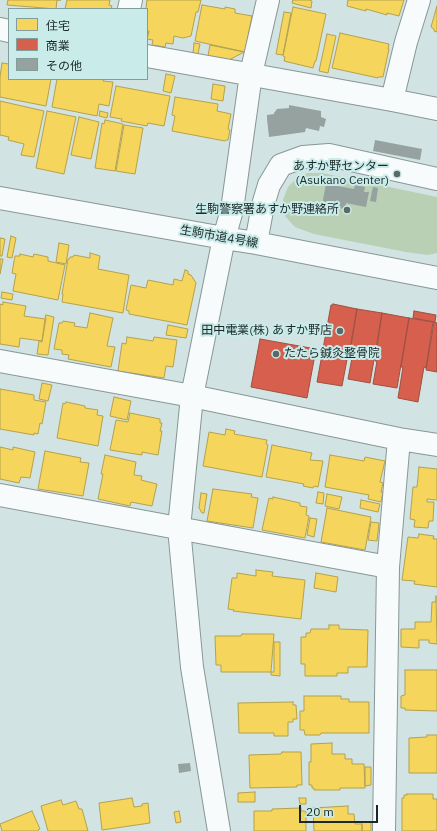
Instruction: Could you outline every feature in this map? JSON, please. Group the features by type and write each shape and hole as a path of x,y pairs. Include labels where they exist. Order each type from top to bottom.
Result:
{"street":[{"path":"218,831 192,667 179,528 192,396 224,238 232,210 251,74 268,0"},
{"path":"392,100 406,42 419,0"},
{"path":"148,56 437,109"},
{"path":"256,243 263,205 269,185 281,165 303,157 329,155 437,179"},
{"name":"生駒市道4号線","path":"0,198 256,243 437,278"},
{"path":"0,361 192,396 399,439 437,445"},
{"path":"384,831 388,567 399,439"},
{"path":"0,495 388,567"}],"green space":[{"path":"308,173 322,173 437,197 437,253 428,255 406,252 314,234 295,227 285,216 283,200 288,187 299,176"}],"building: 住宅":[{"path":"8,0 57,0 56,8 7,5"},
{"path":"67,0 110,0 109,5 112,6 111,8 65,8"},
{"path":"147,0 201,0 198,12 196,12 191,36 183,38 174,36 173,44 166,43 165,47 152,45 153,40 148,39 148,8 146,8"},
{"path":"293,0 312,1 311,8 292,3"},
{"path":"348,0 404,0 399,16 387,13 387,15 366,9 366,11 347,6"},
{"path":"202,5 225,9 225,7 235,9 235,13 252,16 245,52 195,41"},
{"path":"437,6 437,32 431,27"},
{"path":"293,7 326,14 316,61 313,68 284,61 285,57 283,56"},
{"path":"284,12 291,13 283,55 276,54"},
{"path":"340,33 389,44 383,77 378,78 332,68"},
{"path":"327,34 336,36 328,73 319,71"},
{"path":"194,43 200,44 198,54 193,53"},
{"path":"210,45 244,52 229,60 208,56"},
{"path":"2,63 8,64 8,80 51,80 46,106 0,97"},
{"path":"166,74 175,76 171,93 163,91"},
{"path":"57,80 104,80 113,82 109,106 99,104 97,116 52,107"},
{"path":"213,84 225,86 223,101 211,99"},
{"path":"116,86 170,96 164,126 148,123 147,126 121,121 122,119 110,117"},
{"path":"175,97 218,104 217,111 231,114 228,129 230,130 228,140 225,141 172,131 175,116 172,115"},
{"path":"0,101 44,111 34,157 21,155 24,144 8,140 9,137 0,135"},
{"path":"47,111 76,117 64,174 36,168"},
{"path":"100,111 108,113 107,118 99,116"},
{"path":"79,117 99,122 91,159 71,155"},
{"path":"105,120 123,124 115,171 95,168 102,123 104,124"},
{"path":"124,125 143,128 135,174 116,171"},
{"path":"11,236 16,238 12,258 7,257"},
{"path":"0,238 5,239 2,256 0,256"},
{"path":"59,243 69,245 66,264 56,262"},
{"path":"90,253 100,256 98,269 129,275 123,313 62,302 68,259 74,255 90,258"},
{"path":"20,254 33,257 34,254 48,257 48,261 65,265 58,300 13,291 16,274 12,273 15,256 20,256"},
{"path":"0,259 3,259 0,274"},
{"path":"185,270 188,271 188,274 191,275 196,283 187,325 129,314 129,311 126,310 131,285 146,288 148,280 173,285 174,279 182,281"},
{"path":"2,292 13,294 12,300 1,298"},
{"path":"3,302 26,306 24,316 45,319 42,341 20,338 19,347 0,344 0,304 3,305"},
{"path":"90,313 113,318 107,346 115,347 111,367 68,359 69,355 62,354 62,350 54,349 59,323 62,323 63,321 75,323 74,326 87,328"},
{"path":"46,315 54,317 48,355 37,354 39,341 42,342"},
{"path":"168,325 188,329 186,338 166,335"},
{"path":"127,337 153,341 154,337 177,340 173,367 166,366 164,378 118,371 122,343 126,344"},
{"path":"42,383 52,385 48,401 39,399"},
{"path":"0,389 34,395 34,400 46,402 42,424 40,423 38,434 34,433 34,435 0,429"},
{"path":"114,397 131,401 127,420 110,416"},
{"path":"66,402 85,406 85,408 98,410 97,415 103,416 98,446 57,438 63,403 65,404"},
{"path":"130,413 160,419 160,423 162,423 160,431 162,431 158,455 142,452 142,455 110,450 116,420 128,422"},
{"path":"226,429 235,431 234,434 267,440 266,444 268,445 262,477 203,466 209,432 225,435"},
{"path":"272,445 312,453 310,460 323,461 318,487 314,486 313,488 303,486 304,484 266,477"},
{"path":"0,447 13,450 13,447 35,452 30,478 21,477 19,483 0,479"},
{"path":"45,451 81,458 80,462 89,463 83,496 38,489"},
{"path":"105,455 136,462 134,475 142,476 141,480 157,484 152,506 131,502 130,506 98,499"},
{"path":"330,455 364,461 365,457 385,461 380,482 383,483 381,502 368,499 369,495 325,487"},
{"path":"419,467 437,469 437,500 427,499 427,502 434,502 433,521 429,521 428,528 414,527 415,520 410,519 413,487 417,487"},
{"path":"213,489 252,494 251,497 258,498 253,528 207,521"},
{"path":"318,492 324,493 323,504 316,503"},
{"path":"201,493 207,494 204,513 202,513 199,508"},
{"path":"327,494 342,497 339,509 325,506"},
{"path":"273,497 300,503 300,506 307,507 306,515 309,516 305,538 262,530 269,498 273,499"},
{"path":"361,500 380,504 378,512 360,508"},
{"path":"327,508 371,517 365,550 321,542"},
{"path":"310,518 317,519 314,537 307,535"},
{"path":"371,522 379,523 377,541 368,540"},
{"path":"419,534 434,536 433,539 437,539 437,587 414,584 415,581 402,580 408,537 418,538"},
{"path":"256,570 273,572 272,576 305,580 301,619 233,611 234,610 228,609 232,578 237,578 237,573 256,576"},
{"path":"316,573 338,577 336,592 314,588"},
{"path":"436,596 437,644 429,643 429,640 419,640 419,648 401,647 401,629 415,629 415,622 431,622 432,602 436,602"},
{"path":"329,625 339,625 339,629 368,630 367,667 348,667 348,673 337,673 337,676 305,676 305,664 301,664 301,637 306,637 306,633 310,633 311,629 329,629"},
{"path":"242,634 274,634 271,672 221,672 221,665 216,665 215,636 241,636"},
{"path":"274,642 280,642 280,676 271,675 271,672 274,672"},
{"path":"405,670 437,670 437,711 405,710 405,708 401,708 401,696 405,695"},
{"path":"304,696 341,696 341,699 349,699 349,702 369,702 369,733 321,733 320,735 305,735 304,730 300,730 300,711 304,711"},
{"path":"293,702 293,705 296,705 297,719 293,719 293,722 288,722 288,736 274,736 274,733 239,733 238,703"},
{"path":"427,735 437,735 437,773 409,773 409,738 427,737"},
{"path":"332,743 332,754 345,754 345,759 352,759 352,764 364,764 365,788 314,790 312,785 309,785 311,744"},
{"path":"282,752 301,752 302,785 297,785 297,787 250,788 249,755 281,754"},
{"path":"365,767 371,767 371,785 365,786"},
{"path":"255,792 255,802 238,802 238,793"},
{"path":"433,794 433,799 437,799 437,831 402,831 402,798 404,798 404,795"},
{"path":"132,798 134,807 142,806 142,804 148,803 150,823 102,830 99,803"},
{"path":"299,798 306,798 306,804 300,804"},
{"path":"61,800 63,805 76,801 79,809 82,809 88,831 48,831 41,806"},
{"path":"348,806 348,814 354,814 355,824 362,824 362,831 314,831 313,808"},
{"path":"301,808 301,811 306,811 306,831 254,831 254,811"},
{"path":"32,811 40,829 38,831 2,831 0,824"},
{"path":"179,811 181,822 176,823 174,812"},
{"path":"362,822 371,822 371,831 362,831"}],"building: 商業":[{"name":"田中電業(株) あすか野店","path":"333,304 357,309 342,386 317,382 331,305"},
{"path":"357,309 382,313 370,383 348,379 352,358 349,358"},
{"path":"414,311 436,315 435,322 413,318"},
{"path":"382,313 409,318 397,388 373,384"},
{"path":"409,318 433,322 426,368 424,367 418,402 398,398 403,367 401,367"},
{"path":"434,322 437,323 437,372 426,370"},
{"path":"260,339 316,349 307,398 251,387"}],"building: その他":[{"path":"289,105 321,111 321,117 326,119 324,127 320,126 319,131 306,128 305,132 269,137 267,115 274,114 277,109 289,108"},
{"path":"375,140 422,149 420,160 373,151"},
{"path":"326,184 354,189 355,185 365,187 364,192 369,192 366,207 346,203 345,209 322,205"},
{"path":"373,187 378,188 376,202 370,201"},
{"path":"190,763 191,771 179,773 178,764"}],"place":[{"name":"あすか野センター (Asukano Center)","path":"397,174"},
{"name":"生駒警察署あすか野連絡所","path":"347,210"},
{"name":"田中電業(株) あすか野店","path":"340,331"},
{"name":"たたら鍼灸整骨院","path":"276,354"}]}
